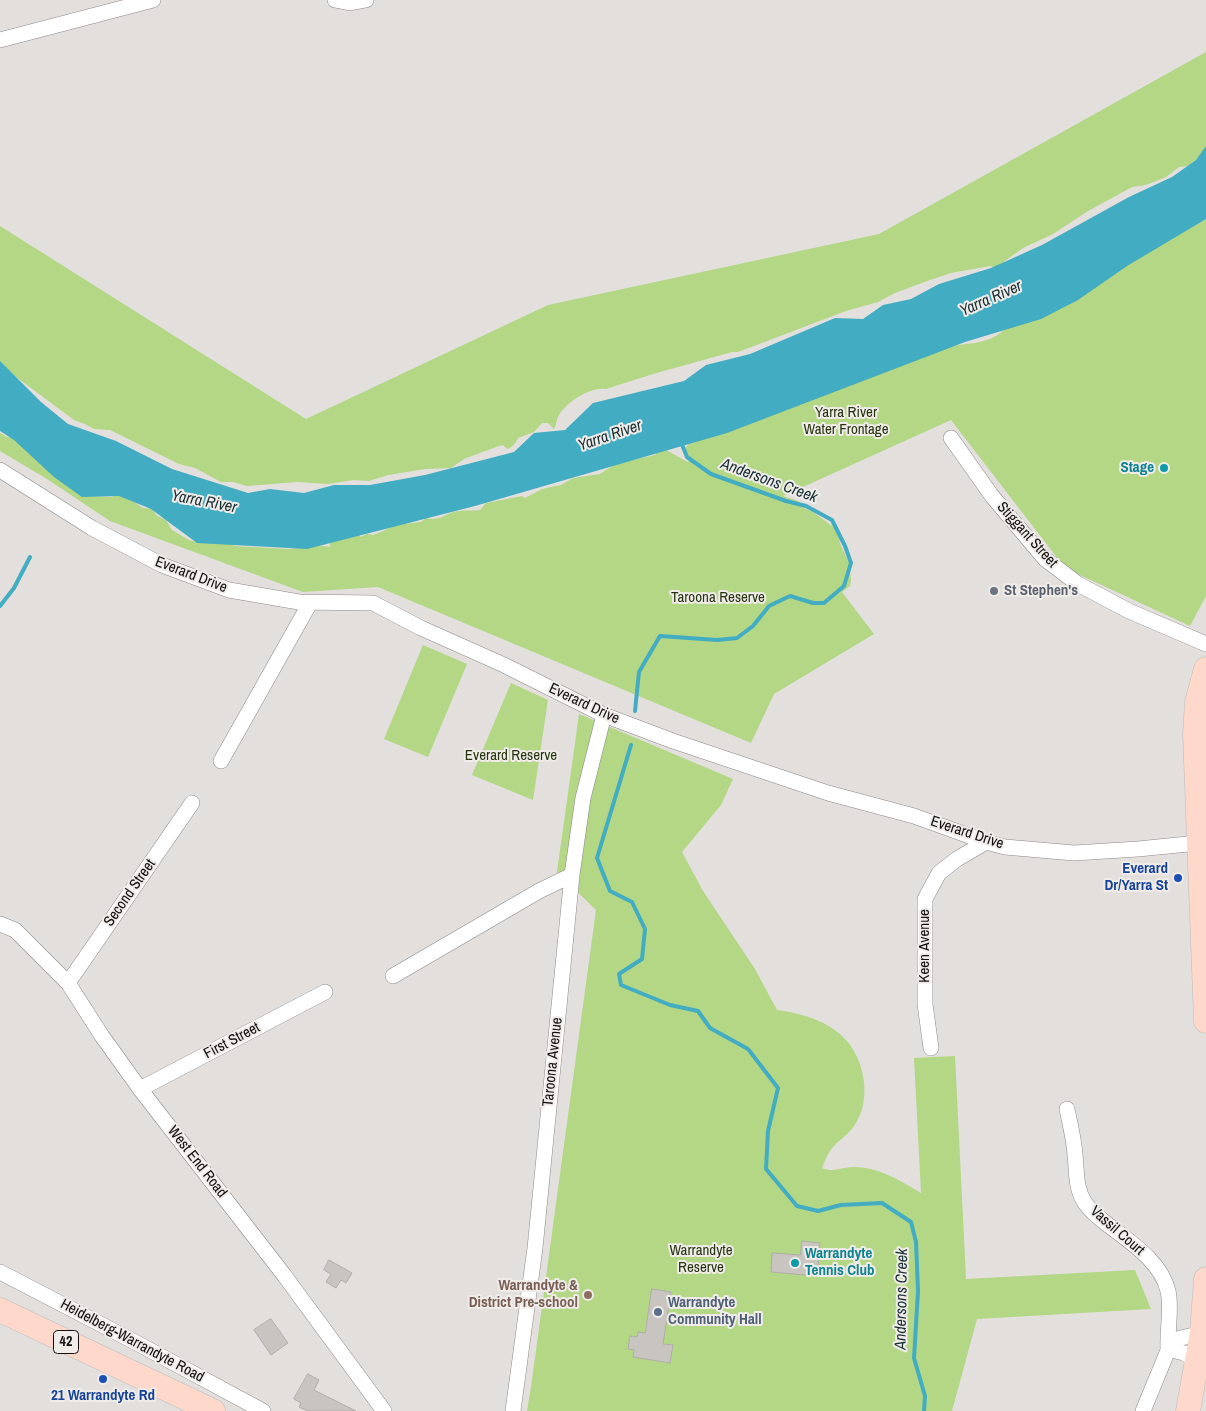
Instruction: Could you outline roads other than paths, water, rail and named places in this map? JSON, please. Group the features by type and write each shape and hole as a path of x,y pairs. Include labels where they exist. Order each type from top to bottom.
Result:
{"main road":[{"path":"1206,669 1197,702 1195,734 1202,843 1206,1021"},
{"path":"1188,1411 1202,1333 1206,1279"},
{"name":"Heidelberg-Warrandyte Road","path":"0,1310 213,1411"},
{"name":"Heidelberg-Warrandyte Road","path":"131,1373 196,1411"}],"street":[{"path":"0,40 153,0"},
{"path":"334,0 350,3 366,0"},
{"name":"Stiggant Street","path":"951,438 992,496 1045,559 1086,589 1129,611 1206,644"},
{"name":"Everard Drive","path":"0,470 92,528 162,566 229,590 310,603 373,603 421,628 504,665 604,715 673,741 820,790 914,816 986,842 1005,847 1074,853 1202,843"},
{"path":"220,762 310,603"},
{"name":"Taroona Avenue","path":"513,1411 535,1248 572,875 582,798 604,715"},
{"name":"Second Street","path":"68,983 192,804"},
{"name":"Keen Avenue","path":"930,1048 925,1004 925,899 939,873 957,858 986,842"},
{"path":"392,976 538,891 572,875"},
{"name":"West End Road","path":"0,924 14,930 68,983 102,1036 140,1089 284,1275 384,1411"},
{"name":"First Street","path":"140,1089 325,992"},
{"name":"Vassil Court","path":"1067,1109 1075,1150 1077,1184 1084,1202 1097,1216 1145,1254 1167,1286 1170,1304 1168,1349"},
{"name":"Heidelberg-Warrandyte Road","path":"0,1272 134,1341 263,1411"},
{"path":"1143,1411 1168,1349 1174,1340 1202,1333"},
{"path":"1168,1349 1184,1353 1197,1361"}],"water":[{"name":"Yarra River","path":"1206,146 1206,219 1127,266 1078,300 1041,319 965,342 727,433 475,506 307,549 197,543 151,509 119,496 82,497 54,477 14,440 0,431 0,361 41,402 68,424 116,441 172,469 248,493 270,489 304,493 334,485 370,485 425,475 514,452 534,433 565,430 593,403 684,381 706,365 750,354 835,318 863,319 883,305 911,299 939,284 991,268 1042,245 1129,197 1172,177 1196,160"}],"waterway":[{"name":"Andersons Creek","path":"635,711 639,672 660,636 717,640 737,638 753,626 769,606 790,596 813,603 824,603 844,586 851,563 832,520 806,506 786,501 711,474 687,457 681,442"},
{"path":"0,606 14,588 30,557"},
{"name":"Andersons Creek","path":"631,745 597,858 610,891 632,902 645,929 642,959 619,974 621,985 670,1005 698,1011 710,1028 748,1049 778,1088 768,1131 766,1169 797,1206 818,1211 841,1205 882,1203 911,1222 916,1242 918,1291 914,1358 925,1396 924,1411"}],"place":[{"name":"Stage","path":"1164,468"},
{"name":"St Stephen's","path":"994,591"},
{"name":"Everard Dr/Yarra St","path":"1178,878"},
{"name":"Warrandyte Tennis Club","path":"795,1263"},
{"name":"Warrandyte & District Pre-school","path":"588,1295"},
{"name":"Warrandyte Community Hall","path":"658,1312"},
{"name":"21 Warrandyte Rd","path":"103,1379"}],"park label":[{"name":"Yarra River Water Frontage","path":"846,422"},
{"name":"Taroona Reserve","path":"718,598"},
{"name":"Everard Reserve","path":"511,756"},
{"name":"Warrandyte Reserve","path":"701,1260"}]}
